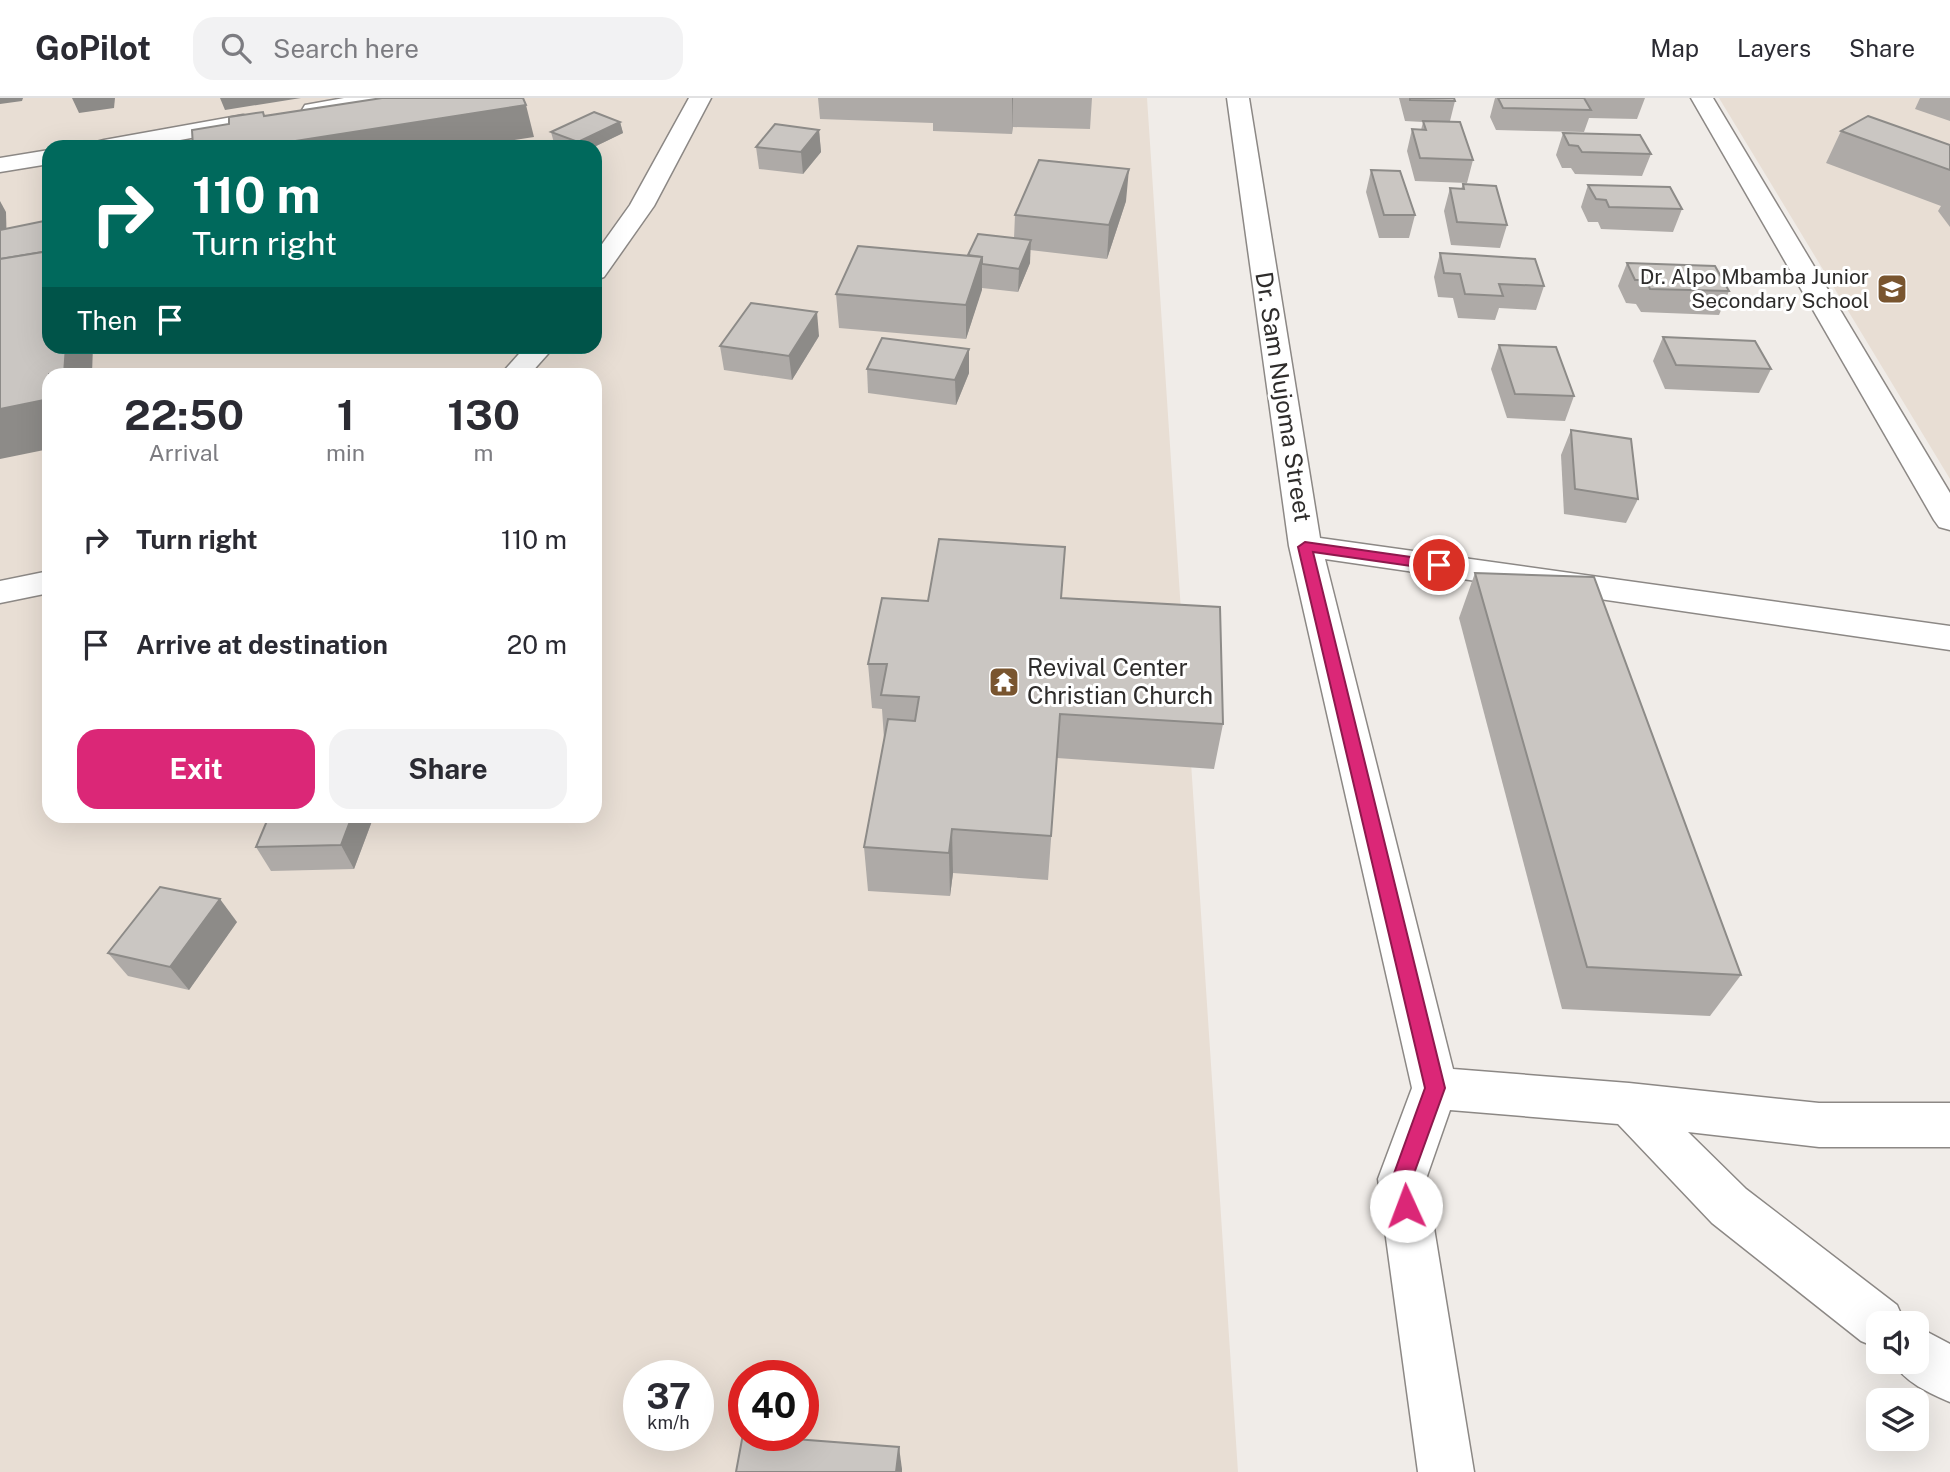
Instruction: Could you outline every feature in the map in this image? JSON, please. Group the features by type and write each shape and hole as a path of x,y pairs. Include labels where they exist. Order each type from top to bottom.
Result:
{"street":[{"path":"288,114 380,98"},
{"path":"602,262 642,206 700,98"},
{"name":"Dr. Sam Nujoma Street","path":"1238,98 1305,547 1435,1088"},
{"path":"1702,98 1950,520"},
{"path":"143,140 261,119"},
{"path":"0,165 42,158"},
{"path":"521,368 534,354"},
{"path":"1305,547 1950,638"},
{"path":"0,593 42,584"},
{"path":"1446,1472 1402,1179 1435,1088 1629,1104 1819,1125 1950,1125"},
{"path":"1629,1104 1729,1206 1866,1313"},
{"path":"1929,1361 1950,1376"}],"shaded area":[{"path":"0,98 1147,98 1238,1472 0,1472"},
{"name":"Dr. Alpo Mbamba Junior Secondary School","path":"1719,98 1950,98 1950,479"}],"building":[{"path":"382,98 523,98 526,105 302,140 193,140 192,130 229,124 229,117 263,112 264,116"},
{"path":"1454,98 1455,101 1410,100"},
{"path":"1498,98 1584,98 1591,110 1503,108"},
{"path":"594,112 620,122 582,140 573,140 551,132"},
{"path":"1868,116 1950,145 1950,170 1841,131"},
{"path":"1423,121 1460,122 1473,160 1420,158 1412,129 1426,130"},
{"path":"775,124 819,130 801,152 756,147"},
{"path":"1563,133 1640,135 1651,154 1582,152 1578,146 1569,145"},
{"path":"1039,160 1129,169 1109,225 1015,215"},
{"path":"1371,170 1400,171 1415,215 1384,215"},
{"path":"1463,184 1496,186 1507,225 1457,222 1450,188 1464,189"},
{"path":"1588,185 1670,187 1682,209 1609,207 1606,200 1596,199"},
{"path":"42,221 42,252 0,259 0,230"},
{"path":"978,234 1031,240 1019,269 982,264 982,257 968,255"},
{"path":"858,246 982,257 966,305 836,294"},
{"path":"42,252 42,354 65,354 64,368 42,368 42,400 0,409 0,259"},
{"path":"1440,253 1535,259 1544,286 1499,284 1503,296 1465,294 1460,274 1444,273"},
{"path":"1627,263 1715,266 1729,291 1650,289 1646,280 1635,280"},
{"path":"751,303 817,312 789,356 720,346"},
{"path":"1663,337 1755,341 1771,369 1676,365"},
{"path":"882,338 969,349 955,380 867,369"},
{"path":"1499,345 1556,347 1574,396 1515,394"},
{"path":"1571,430 1631,439 1638,499 1575,489"},
{"path":"939,539 1065,547 1061,598 1220,607 1223,724 1060,714 1051,836 952,829 949,853 864,847 888,719 915,721 919,697 881,695 887,664 868,664 882,598 928,601"},
{"path":"1475,573 1594,577 1741,975 1587,967"},
{"path":"266,823 349,823 341,845 256,847"},
{"path":"160,887 220,899 170,967 108,953"},
{"path":"819,1441 899,1447 896,1472 736,1472 740,1451 819,1451"}],"place":[{"name":"Dr. Alpo Mbamba Junior Secondary School","path":"1892,289"},
{"name":"Revival Center Christian Church","path":"1004,682"}],"route":[{"path":"1406,1206 1402,1179 1435,1088 1305,547 1439,565"}]}
